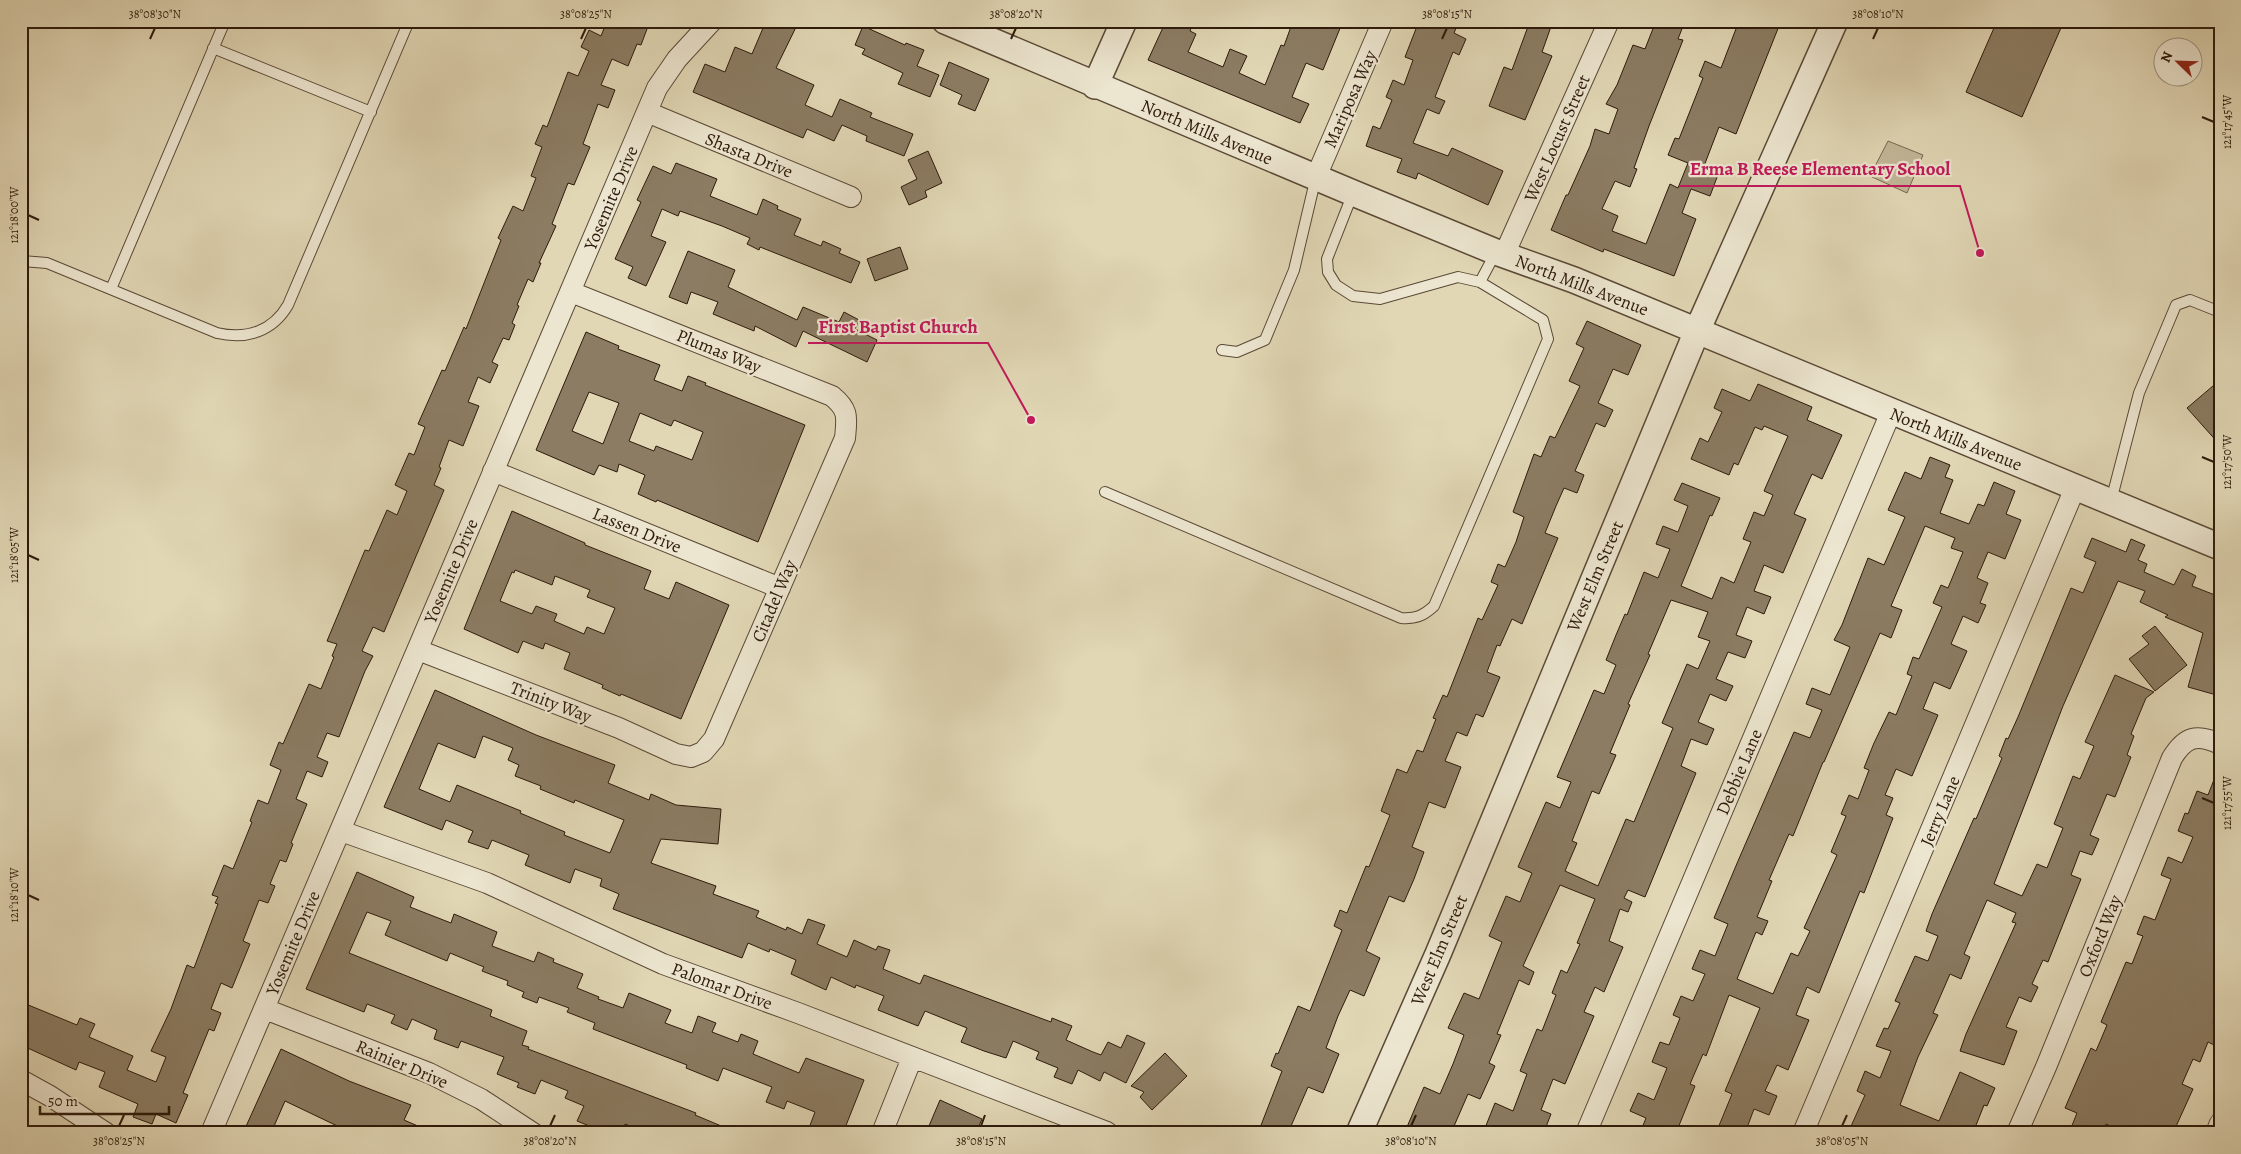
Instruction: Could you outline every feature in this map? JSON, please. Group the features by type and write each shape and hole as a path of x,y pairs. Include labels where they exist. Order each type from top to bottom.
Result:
{"street":[{"name":"Yosemite Drive","path":"211,1133 647,112 666,73 712,21"},
{"name":"North Mills Avenue","path":"945,21 1095,86 1354,193 1500,253 1574,280 2220,547"},
{"path":"1095,86 1124,21"},
{"name":"Mariposa Way","path":"1316,177 1384,21"},
{"name":"West Locust Street","path":"1500,253 1608,21"},
{"name":"West Elm Street","path":"1359,1133 1442,945 1697,331 1836,21"},
{"name":"Shasta Drive","path":"647,112 851,197"},
{"name":"Plumas Way","path":"571,292 832,396 843,405 847,418 846,427"},
{"name":"Debbie Lane","path":"1586,1133 1891,412"},
{"name":"Citadel Way","path":"684,756 691,757 704,752 714,739 844,438 846,427"},
{"name":"Lassen Drive","path":"493,471 780,588"},
{"name":"Jerry Lane","path":"1803,1133 2076,488"},
{"name":"Trinity Way","path":"418,650 619,728 684,756"},
{"name":"Oxford Way","path":"2017,1133 2046,1067 2172,758 2181,744 2192,738 2220,744"},
{"name":"Palomar Drive","path":"341,831 487,883 663,964 1107,1132"},
{"name":"Rainier Drive","path":"265,1009 429,1073 481,1099 533,1133"},
{"path":"882,1133 912,1058"},
{"path":"21,1080 50,1096 106,1133"},
{"path":"2216,1133 2220,1124"}],"lane":[{"path":"111,290 225,21"},
{"path":"21,262 47,263 227,335 252,334 273,324 288,304 410,21"},
{"path":"213,48 371,112"},
{"path":"1222,350 1237,352 1264,340 1294,270 1316,177"},
{"path":"1105,492 1401,618 1413,619 1422,616 1434,606 1548,339 1543,320 1480,282 1458,278 1380,299 1353,296 1336,286 1328,272 1327,259 1354,193"},
{"path":"1480,282 1500,253"},
{"path":"2111,502 2139,393 2176,305 2190,300 2220,312"}],"shaded area":[{"path":"1888,141 1923,155 1907,193 1870,176"}],"building":[{"path":"607,21 650,21 641,45 637,44 628,66 612,59 601,85 615,90 608,108 598,104 583,144 590,147 574,185 568,183 552,224 556,226 539,263 541,263 533,282 528,279 517,305 519,306 512,323 515,325 509,340 503,338 492,362 498,365 490,383 478,377 468,402 479,406 463,446 449,440 434,485 444,490 384,632 373,627 362,651 373,656 365,671 339,737 327,733 317,757 328,762 322,777 307,771 296,799 307,804 291,843 293,844 286,862 280,860 270,884 275,886 268,903 259,900 243,941 250,944 232,988 221,983 211,1009 221,1013 214,1031 209,1029 183,1093 188,1095 176,1123 156,1114 152,1124 133,1117 138,1104 99,1087 105,1072 79,1062 76,1070 21,1045 21,1002 77,1025 80,1018 95,1024 89,1037 133,1056 127,1070 156,1082 166,1057 151,1051 171,1009 187,965 194,968 218,904 215,903 218,897 212,895 224,865 233,869 252,822 250,821 258,800 268,804 281,770 270,765 279,742 283,744 309,684 321,689 334,657 332,656 337,644 327,641 365,550 369,551 387,510 397,515 407,491 395,485 409,453 414,455 425,427 418,424 442,370 445,371 464,327 466,329 501,240 498,238 513,206 523,211 536,178 531,176 542,147 535,144 543,125 547,127 568,72 578,76 589,51 581,47 589,30 601,36"},
{"path":"766,21 799,21 776,68 814,85 805,105 832,117 840,99 872,113 870,117 913,134 904,156 866,141 867,136 842,125 834,141 807,129 803,138 693,92 705,64 725,72 735,47 752,54"},
{"path":"1166,21 1194,21 1190,31 1196,34 1188,52 1223,67 1230,49 1247,56 1239,73 1265,85 1281,45 1284,46 1293,21 1343,21 1323,70 1306,63 1292,97 1309,104 1300,123 1148,60"},
{"path":"1419,21 1459,21 1454,33 1466,39 1459,55 1453,52 1435,97 1445,101 1439,114 1427,109 1413,143 1448,156 1452,148 1503,171 1488,205 1418,173 1416,179 1397,172 1402,159 1366,146 1373,126 1380,129 1392,100 1386,97 1393,80 1404,85 1413,60 1405,57"},
{"path":"1530,21 1553,21 1542,52 1552,56 1525,120 1489,106 1504,67 1512,70"},
{"path":"1656,21 1685,21 1678,39 1683,40 1649,126 1634,168 1637,169 1630,187 1615,181 1602,209 1618,216 1612,231 1646,244 1670,184 1678,188 1688,163 1668,155 1675,138 1679,139 1703,78 1699,76 1705,61 1721,68 1739,21 1781,21 1736,134 1719,127 1704,166 1719,172 1710,196 1691,189 1682,213 1696,219 1674,276 1604,249 1603,252 1551,230 1590,146 1595,129 1609,134 1618,109 1606,104 1617,85 1633,45 1645,49"},
{"path":"1997,21 2064,21 2022,117 1966,92"},
{"path":"863,26 905,45 906,43 924,50 917,66 939,75 930,97 898,84 903,73 862,54 865,49 855,45"},
{"path":"949,62 989,79 975,111 958,104 962,95 940,85"},
{"path":"928,151 942,183 925,191 927,197 909,205 901,187 917,179 908,160"},
{"path":"676,163 717,179 710,196 757,215 763,199 778,206 777,209 801,219 794,235 821,246 823,241 841,249 839,253 860,262 851,283 760,247 759,250 747,244 750,238 722,226 680,211 678,216 662,209 651,236 666,242 646,286 628,278 633,267 615,259 641,202 637,200 653,166 671,174"},
{"path":"900,247 908,269 875,281 867,259"},
{"path":"688,251 735,270 728,287 797,320 803,307 839,322 844,312 859,320 855,329 877,340 867,362 803,331 796,347 755,326 754,331 713,314 718,302 691,292 687,304 669,297"},
{"path":"1587,321 1641,345 1628,375 1613,369 1598,403 1613,410 1605,427 1596,423 1575,471 1584,475 1577,493 1564,488 1556,506 1545,533 1558,538 1522,624 1512,619 1500,646 1497,645 1487,672 1500,677 1483,717 1476,714 1467,736 1457,732 1445,761 1461,767 1445,808 1429,802 1412,847 1424,852 1404,902 1389,896 1366,951 1380,958 1364,996 1350,990 1338,1016 1326,1048 1339,1054 1323,1093 1308,1087 1288,1133 1258,1133 1282,1071 1271,1066 1298,1006 1310,1011 1342,930 1334,926 1340,910 1347,913 1366,866 1369,867 1390,815 1381,811 1397,769 1407,773 1417,750 1423,752 1436,719 1433,718 1443,695 1447,697 1478,618 1482,620 1498,585 1491,582 1498,564 1505,567 1516,542 1524,517 1513,512 1534,454 1541,457 1550,436 1555,438 1580,386 1569,381 1584,348 1576,344"},
{"path":"586,332 619,346 618,349 660,365 654,380 682,391 688,376 706,383 705,385 805,425 758,542 638,494 645,475 619,464 617,472 599,465 594,475 536,450","holes":["589,392 619,403 603,444 572,431","640,413 671,426 674,420 703,432 692,460 656,446 654,451 629,441"]},
{"path":"2220,380 2220,445 2187,408"},
{"path":"1758,384 1812,407 1807,420 1842,435 1822,479 1812,474 1794,514 1806,519 1783,573 1764,565 1754,591 1771,597 1764,614 1747,607 1736,635 1752,641 1745,658 1728,652 1716,679 1733,686 1726,701 1710,694 1698,722 1714,729 1707,745 1691,739 1681,766 1696,773 1645,897 1628,890 1624,898 1632,902 1628,912 1620,909 1609,941 1623,947 1604,992 1595,987 1584,1012 1594,1016 1565,1084 1553,1079 1541,1110 1551,1114 1544,1132 1533,1127 1530,1133 1483,1133 1495,1103 1513,1111 1527,1074 1520,1071 1537,1029 1542,1031 1556,995 1552,993 1561,970 1567,973 1580,944 1577,943 1595,899 1560,885 1523,966 1534,972 1529,985 1519,980 1497,1034 1501,1035 1489,1063 1495,1066 1480,1099 1468,1094 1451,1133 1422,1133 1407,1127 1424,1087 1440,1094 1453,1064 1464,1035 1448,1028 1464,993 1479,999 1502,942 1489,936 1506,896 1520,902 1532,873 1518,867 1546,802 1560,808 1571,782 1557,777 1594,690 1604,694 1616,665 1606,660 1616,635 1625,614 1627,615 1644,572 1658,578 1670,549 1656,544 1663,526 1678,532 1688,506 1674,500 1682,483 1720,498 1712,516 1710,515 1681,586 1712,599 1721,577 1734,583 1751,542 1743,539 1754,512 1764,516 1773,495 1764,491 1788,436 1764,426 1762,430 1755,427 1738,465 1734,463 1729,475 1691,459 1700,438 1708,442 1722,412 1714,408 1722,389 1750,401","holes":["1671,600 1708,612 1698,637 1710,641 1698,669 1687,664 1662,723 1673,728 1634,822 1626,819 1598,886 1565,871 1577,843 1572,841 1592,791 1599,794 1616,755 1610,753"]},
{"path":"1930,457 1950,465 1945,477 1953,480 1940,513 1969,524 1978,504 1984,506 1994,482 2015,491 2006,514 2021,520 2005,559 1988,552 1977,578 1988,583 1980,603 1986,605 1978,623 1963,616 1951,644 1967,651 1950,689 1934,682 1923,709 1938,715 1912,776 1896,769 1885,795 1893,798 1886,815 1893,818 1864,893 1860,891 1819,993 1807,987 1796,1015 1809,1020 1788,1070 1777,1065 1765,1091 1777,1096 1769,1115 1754,1109 1745,1133 1716,1133 1732,1094 1725,1091 1760,1008 1729,995 1706,1056 1703,1054 1690,1084 1695,1086 1676,1133 1640,1133 1646,1118 1630,1111 1638,1093 1654,1100 1667,1068 1652,1062 1660,1042 1669,1045 1680,1018 1673,1015 1681,996 1693,1001 1705,974 1692,969 1700,950 1715,956 1728,924 1714,918 1794,732 1810,738 1822,710 1806,704 1812,688 1830,695 1850,647 1834,640 1842,625 1868,558 1884,565 1905,517 1888,510 1905,472 1921,479","holes":["1925,526 1955,538 1951,548 1963,552 1948,588 1941,585 1933,603 1942,607 1919,659 1913,657 1907,674 1912,676 1896,715 1889,712 1874,743 1864,768 1869,770 1858,799 1849,795 1841,814 1846,816 1831,852 1837,855 1804,928 1810,931 1798,956 1791,953 1773,994 1737,979 1756,932 1762,935 1768,921 1757,917 1772,881 1769,880 1789,834 1793,836 1823,762 1880,633 1891,638 1902,610 1891,606"]},
{"path":"512,511 585,543 585,545 651,571 644,589 669,599 676,582 729,605 681,719 621,694 620,696 602,688 603,685 564,669 570,653 545,643 543,649 523,641 518,653 464,629","holes":["515,570 552,585 555,576 590,590 587,597 615,608 604,634 587,627 584,634 554,621 557,614 536,606 532,614 500,601 512,572 514,573"]},
{"path":"2092,538 2126,552 2131,539 2145,545 2138,560 2147,564 2144,572 2174,585 2182,569 2196,576 2192,586 2220,597 2220,696 2188,687 2203,633 2165,617 2168,615 2140,602 2145,591 2118,581 2063,706 1994,884 2022,896 2037,864 2047,868 2063,828 2054,824 2073,776 2080,779 2094,746 2085,742 2115,675 2154,692 2146,698 2131,734 2134,736 2127,755 2131,757 2115,797 2107,794 2090,835 2099,839 2092,855 2080,851 2071,875 2081,879 2048,962 2043,960 2032,984 2038,987 2031,1002 2019,997 2006,1027 2017,1031 2004,1065 1960,1051 2016,923 2012,922 2016,913 1987,900 1964,954 1970,957 1961,979 1950,974 1933,1013 1938,1015 1918,1057 1900,1105 1939,1121 1960,1072 1995,1088 1987,1106 1984,1105 1973,1133 1848,1133 1865,1095 1857,1091 1865,1071 1880,1078 1891,1051 1876,1046 1884,1028 1888,1029 1900,1003 1895,1001 1915,956 1928,961 1938,936 1926,931 1932,914 1974,818 1976,819 2002,758 1999,756 2006,738 2008,739 2018,717 2071,588 2083,593 2096,562 2084,557"},
{"path":"2155,626 2187,665 2155,691 2129,659 2149,644 2142,636"},
{"path":"435,690 536,735 615,765 608,783 649,800 651,794 676,805 721,809 718,844 661,839 651,863 716,886 713,894 759,911 756,917 786,930 787,927 802,934 808,919 825,925 817,944 847,957 854,940 876,950 878,946 890,950 883,969 920,984 924,975 1051,1022 1052,1018 1072,1026 1066,1040 1101,1055 1108,1042 1121,1048 1127,1035 1145,1043 1126,1083 1104,1072 1100,1081 1078,1070 1072,1084 1054,1077 1058,1068 1036,1059 1039,1052 1013,1041 1006,1058 984,1051 961,1042 967,1028 925,1011 918,1026 878,1010 884,996 856,985 855,988 831,977 826,990 791,974 796,960 770,949 769,952 748,943 742,958 613,909 619,894 600,886 602,879 575,869 570,883 525,865 529,855 492,840 488,849 468,842 473,831 446,820 442,830 384,807","holes":["483,736 513,748 508,760 519,765 515,776 541,786 540,789 574,803 575,800 624,820 610,853 564,835 565,832 520,813 521,811 457,785 450,802 419,789 438,743 475,758"]},
{"path":"2219,767 2220,1008 2213,1023 2220,1026 2220,1036 2216,1046 2208,1042 2200,1062 2193,1059 2182,1084 2193,1089 2173,1133 2126,1133 2106,1124 2102,1133 2069,1133 2077,1113 2065,1108 2091,1048 2096,1051 2107,1025 2101,1022 2126,962 2132,964 2143,936 2137,934 2144,916 2155,920 2171,879 2161,875 2168,857 2182,863 2193,837 2178,831 2185,813 2188,814 2197,791 2208,795"},
{"path":"357,872 414,897 410,907 451,923 454,914 497,932 492,946 534,962 538,952 554,959 553,962 583,974 577,988 599,997 598,999 623,1008 629,993 671,1010 665,1023 692,1033 698,1016 716,1023 712,1032 738,1042 741,1034 758,1041 753,1054 799,1073 806,1058 864,1080 843,1133 822,1133 809,1128 815,1112 787,1101 784,1109 766,1102 772,1087 723,1068 718,1081 686,1068 687,1065 593,1029 595,1023 567,1012 569,1008 539,997 537,1003 522,997 524,992 507,985 508,981 482,971 484,967 450,953 447,961 385,935 391,921 367,912 349,953 492,1010 490,1016 527,1031 522,1045 529,1047 528,1049 696,1113 695,1115 738,1133 648,1133 625,1124 622,1133 607,1133 577,1121 584,1106 565,1098 568,1091 541,1080 535,1094 517,1087 519,1083 497,1074 504,1057 461,1041 458,1048 434,1039 437,1030 412,1019 407,1030 391,1023 395,1015 367,1004 364,1012 306,989"},
{"path":"281,1049 349,1081 411,1105 404,1120 434,1133 352,1133 285,1101 271,1133 243,1133"},
{"path":"1165,1053 1187,1076 1152,1110 1140,1097 1144,1092 1131,1086"},
{"path":"940,1100 982,1119 976,1133 926,1133"}],"place":[{"name":"Erma B Reese Elementary School","path":"1980,253"},
{"name":"First Baptist Church","path":"1031,420"}]}
